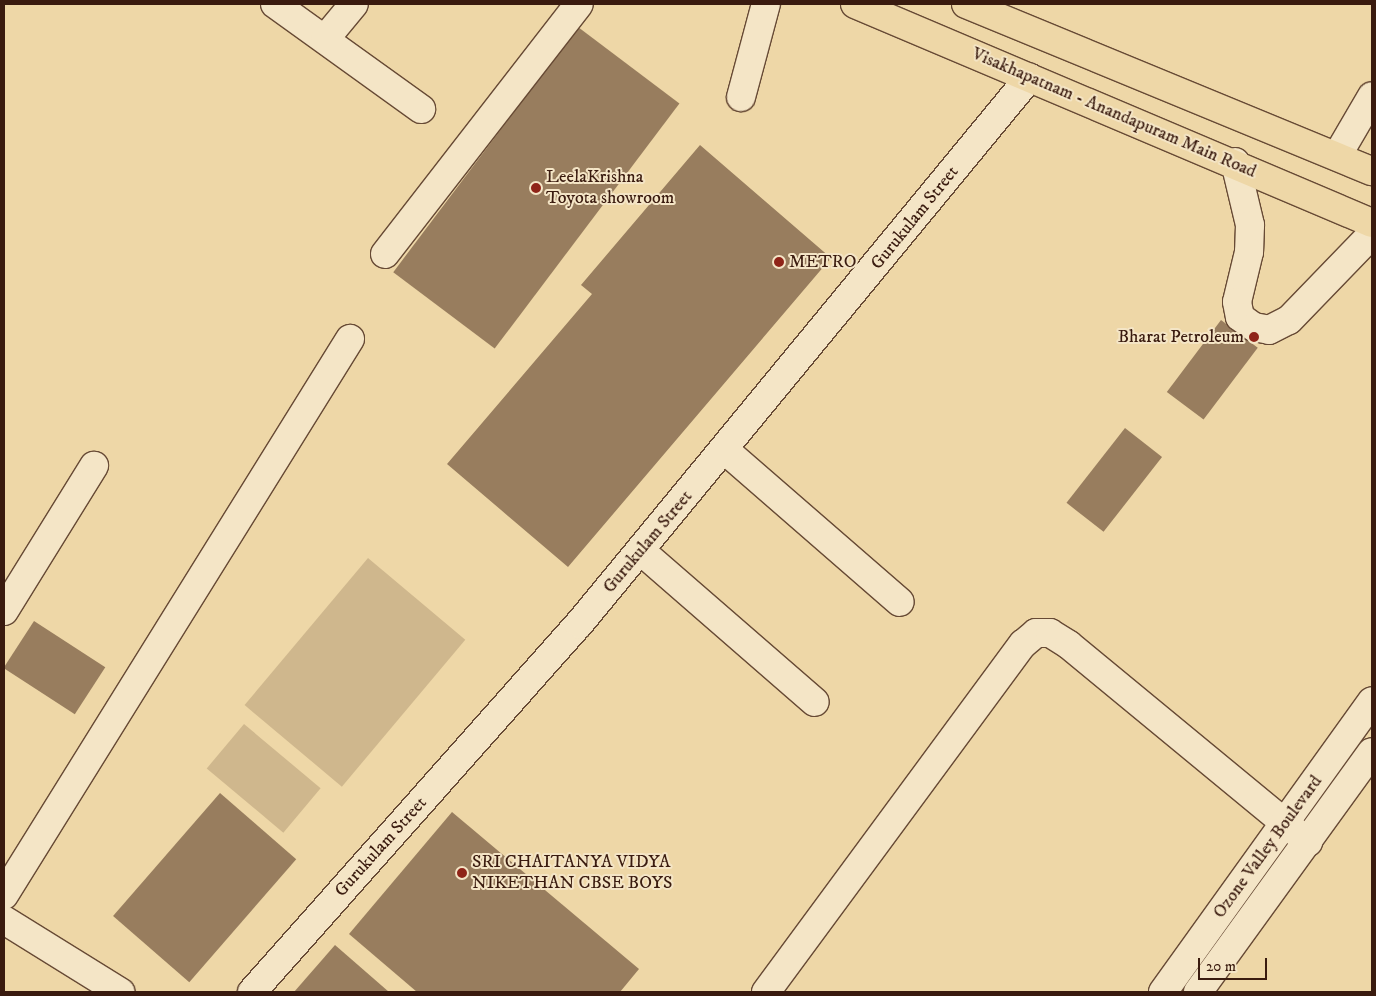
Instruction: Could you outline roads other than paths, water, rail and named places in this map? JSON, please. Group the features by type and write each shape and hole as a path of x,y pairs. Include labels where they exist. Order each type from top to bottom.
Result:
{"main road":[{"name":"Visakhapatnam - Anandapuram Main Road","path":"854,4 1235,162 1372,223"},
{"path":"966,4 1372,172"}],"street":[{"path":"276,4 421,109"},
{"path":"325,39 354,4"},
{"path":"385,254 579,4"},
{"path":"741,97 766,4"},
{"name":"Gurukulam Street","path":"252,992 641,551 726,451 1029,78"},
{"path":"1336,156 1372,96"},
{"path":"1235,162 1250,225 1249,252 1238,302 1240,317 1254,327 1269,330 1289,320 1372,234"},
{"path":"4,895 350,339"},
{"path":"726,451 900,602"},
{"path":"4,611 94,466"},
{"path":"641,551 815,702"},
{"path":"766,992 1023,644 1036,633 1050,633 1069,644 1308,842"},
{"name":"Ozone Valley Boulevard","path":"1163,992 1372,702"},
{"name":"Ozone Valley Boulevard","path":"1198,992 1372,752"},
{"path":"4,920 120,992"}],"place":[{"name":"LeelaKrishna Toyota showroom","path":"536,188"},
{"name":"METRO","path":"779,262"},
{"name":"Bharat Petroleum","path":"1254,337"},
{"name":"SRI CHAITANYA VIDYA NIKETHAN CBSE BOYS","path":"462,873"}]}
